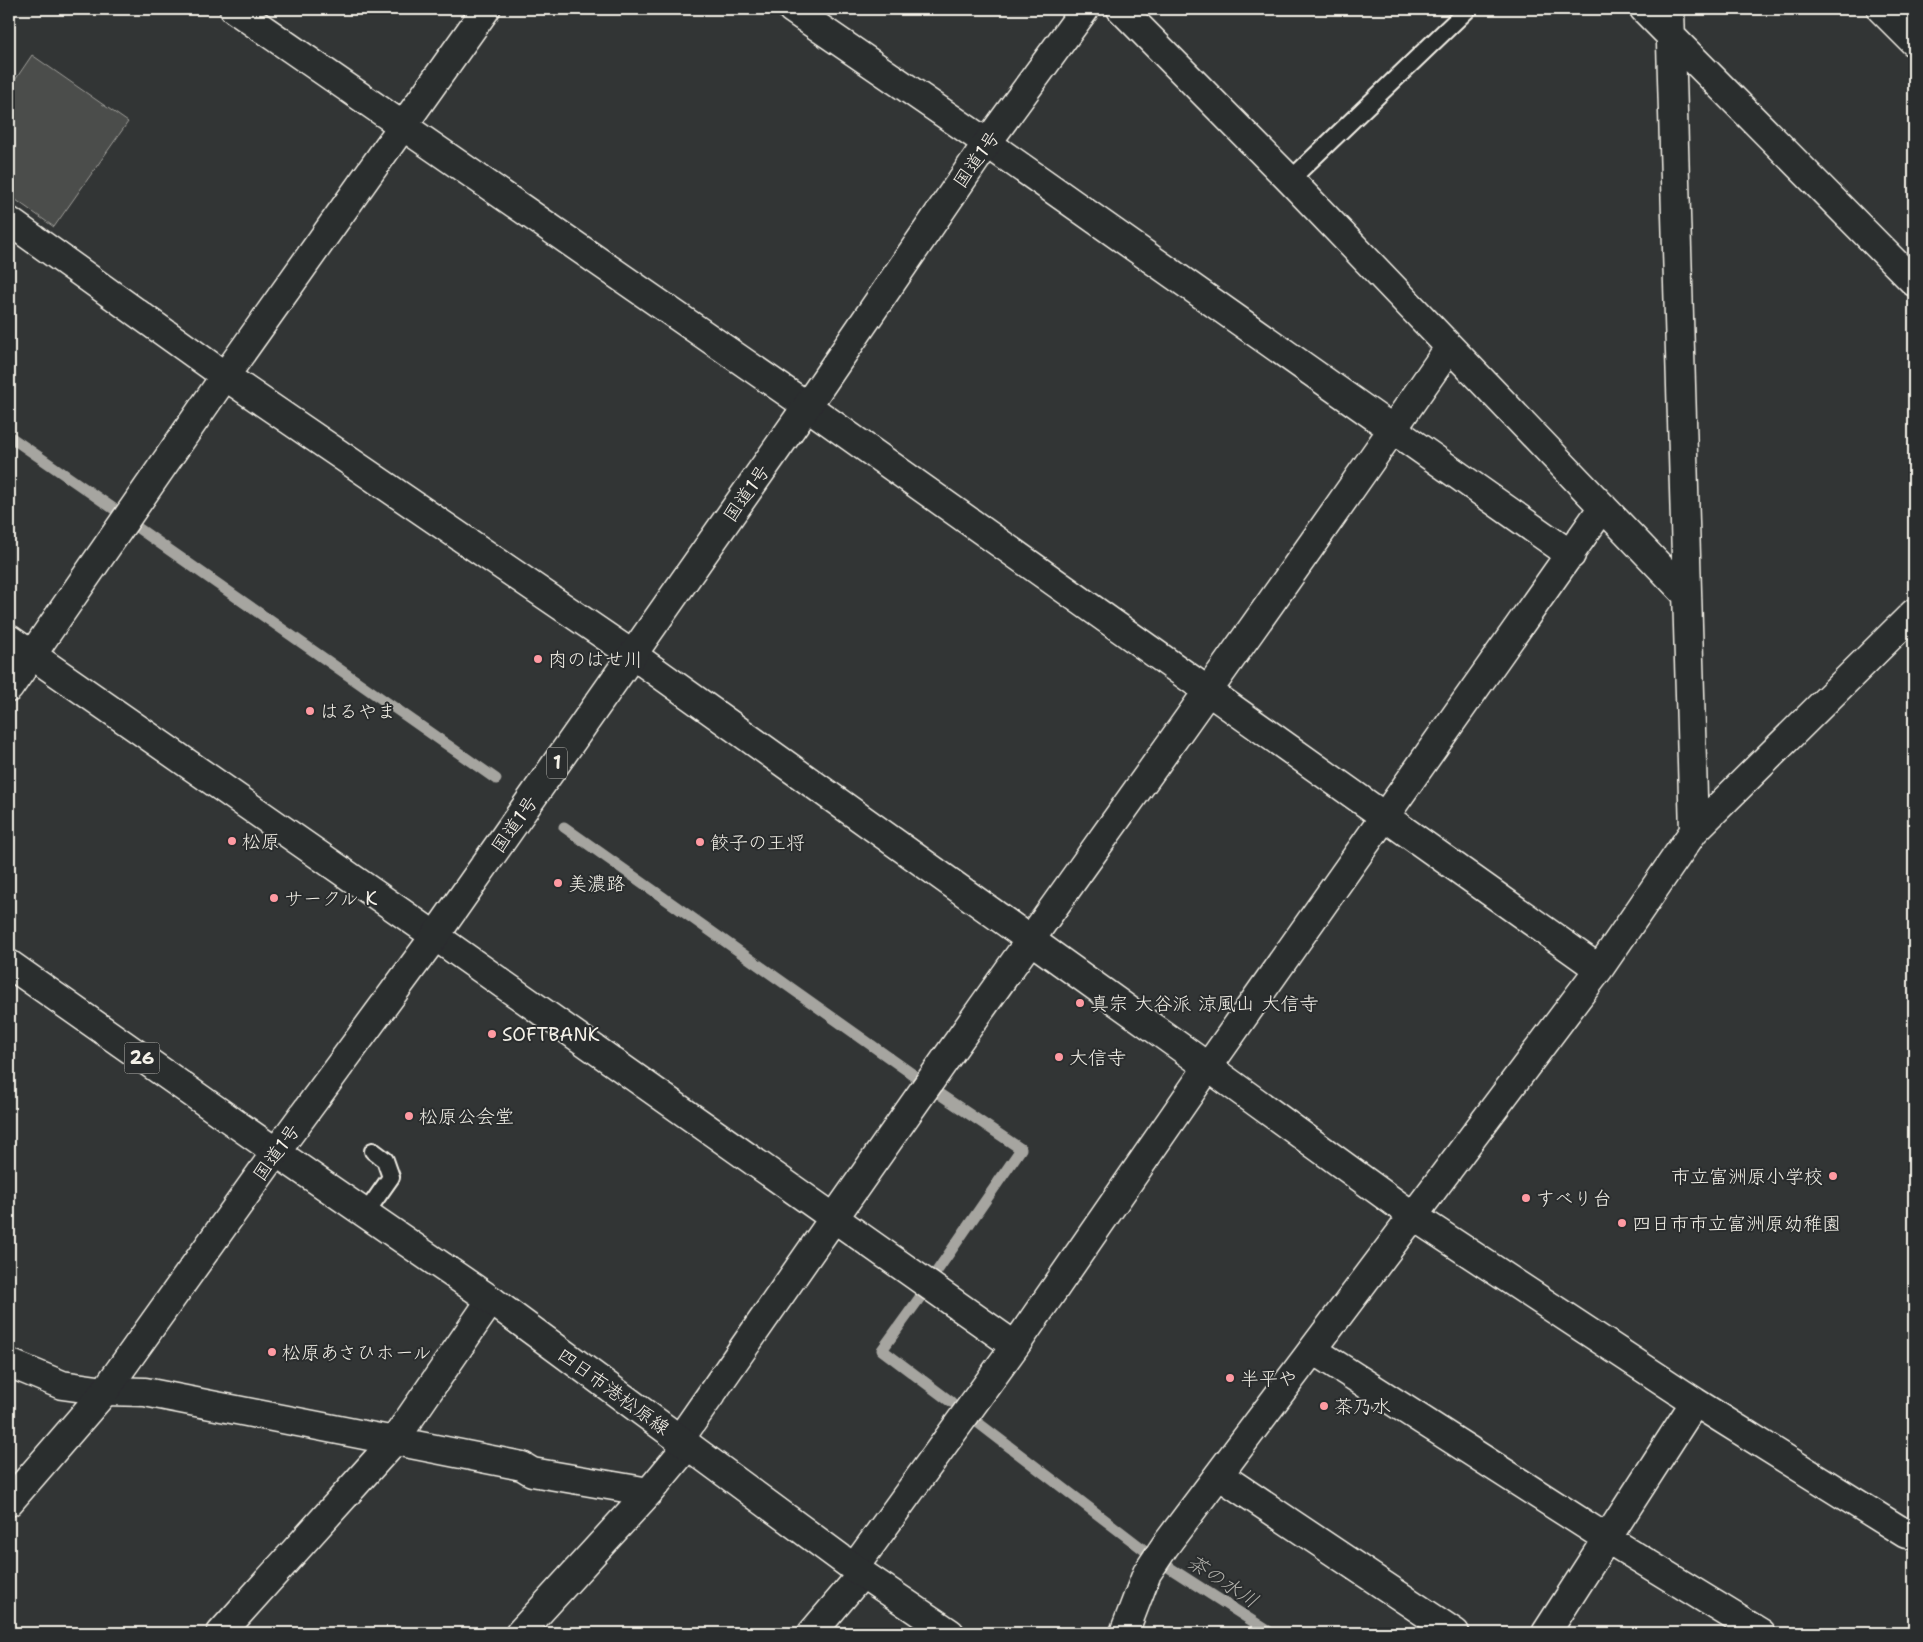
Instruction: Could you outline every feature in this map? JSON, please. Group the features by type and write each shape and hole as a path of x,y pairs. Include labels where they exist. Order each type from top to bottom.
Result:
{"main road":[{"path":"234,9 807,406 1470,875 1476,883 1600,969"},
{"path":"9,688 225,376 486,9"},
{"path":"792,9 986,143 1571,555"},
{"name":"国道1号","path":"9,1502 105,1391 276,1152 435,936 807,406 986,143 1084,9"},
{"path":"1120,9 1290,180 1687,595"},
{"path":"1644,9 1670,22 1914,282"},
{"path":"1881,9 1914,42"},
{"path":"1670,22 1694,831"},
{"path":"9,221 225,376 633,655 1208,1066 1413,1216 1695,1402 1906,1534"},
{"path":"520,1633 649,1492 834,1216 1209,692 1449,348"},
{"path":"812,1633 858,1571 1208,1066 1386,817 1603,507"},
{"path":"1124,1633 1147,1573 1166,1546 1600,969 1694,831 1914,613"},
{"path":"9,639 834,1216 1015,1346"},
{"name":"26","path":"9,964 276,1152"},
{"name":"四日市港松原線","path":"276,1152 491,1300 858,1571 950,1633"},
{"path":"221,1633 394,1441 491,1300"},
{"path":"1313,1350 1606,1538 1761,1633"},
{"path":"9,1363 62,1384 105,1391 145,1392 522,1466 532,1472 649,1492"},
{"path":"1546,1633 1695,1402"},
{"path":"1219,1475 1455,1633"}],"lane":[{"path":"1290,180 1468,9"},
{"path":"365,1214 391,1177 385,1160 373,1151"}],"shaded area":[{"path":"32,55 128,122 54,227 9,195 9,89"}],"waterway":[{"path":"9,436 114,509"},
{"path":"138,528 496,779"},
{"path":"564,827 915,1076"},
{"path":"937,1271 1021,1149 938,1093"},
{"path":"921,1296 882,1350 951,1402"},
{"name":"茶の水川","path":"977,1422 1156,1559 1271,1633"}],"place":[{"name":"肉のはせ川","path":"538,659"},
{"name":"はるやま","path":"310,711"},
{"name":"松原","path":"232,841"},
{"name":"餃子の王将","path":"700,842"},
{"name":"美濃路","path":"558,883"},
{"name":"サークル K","path":"274,898"},
{"name":"真宗 大谷派 涼風山 大信寺","path":"1080,1003"},
{"name":"SOFTBANK","path":"492,1034"},
{"name":"大信寺","path":"1059,1057"},
{"name":"松原公会堂","path":"409,1116"},
{"name":"市立富洲原小学校","path":"1833,1176"},
{"name":"すべり台","path":"1526,1198"},
{"name":"四日市市立富洲原幼稚園","path":"1622,1223"},
{"name":"松原あさひホール","path":"272,1352"},
{"name":"半平や","path":"1230,1378"},
{"name":"茶乃水","path":"1324,1406"}]}
